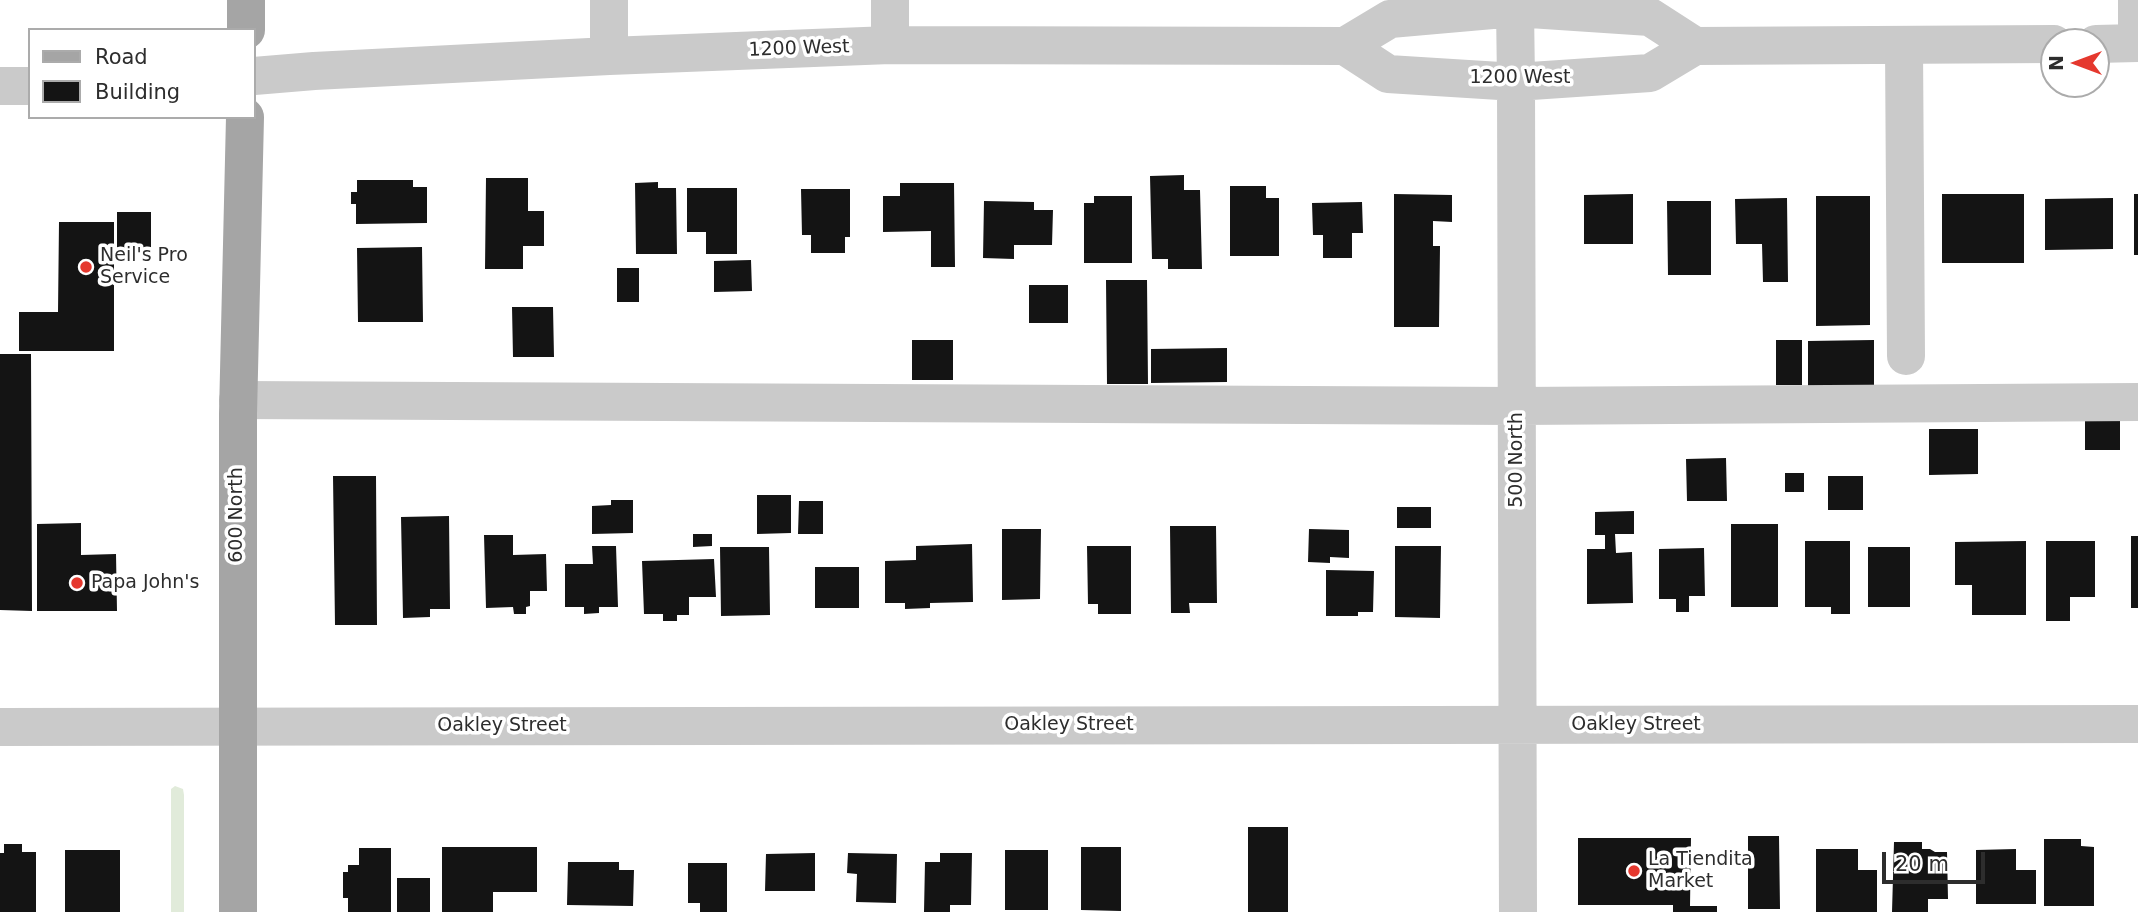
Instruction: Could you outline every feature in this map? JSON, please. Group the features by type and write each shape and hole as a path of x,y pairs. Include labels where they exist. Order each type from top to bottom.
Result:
{"main road":[{"path":"246,0 246,28"},
{"name":"600 North","path":"238,912 238,400 245,119"}],"street":[{"path":"609,0 609,56"},
{"path":"890,0 890,45"},
{"path":"2110,44 2137,43 2137,0"},
{"path":"1345,46 1390,19 1516,3 1650,17 1695,46 2040,44"},
{"name":"500 North","path":"1516,3 1518,912"},
{"name":"1200 West","path":"256,76 609,56 890,45 1345,46 1388,74 1516,82 1650,73 1695,46"},
{"path":"1904,45 1906,356"},
{"path":"0,86 28,86"},
{"path":"238,400 1517,406 2138,402"},
{"name":"Oakley Street","path":"0,727 2138,724"}],"green space":[{"path":"175,786 183,789 184,795 184,912 171,912 171,789"}],"building":[{"path":"1184,175 1184,190 1200,190 1202,269 1168,269 1168,259 1152,259 1150,176"},
{"path":"486,178 528,178 528,211 544,211 544,246 523,246 523,269 485,269"},
{"path":"357,180 413,180 413,187 427,187 427,223 356,224 356,204 351,204 351,192 357,192"},
{"path":"658,182 658,188 676,188 677,254 636,254 635,183"},
{"path":"900,183 954,183 955,267 931,267 931,231 883,232 883,196 900,196"},
{"path":"1230,186 1266,186 1266,198 1279,198 1279,256 1230,256"},
{"path":"687,188 737,188 737,254 706,254 706,232 687,232"},
{"path":"801,189 850,189 850,237 845,237 845,253 811,253 811,235 802,235"},
{"path":"1394,194 1452,195 1452,222 1433,221 1433,246 1440,246 1439,327 1394,327"},
{"path":"1633,194 1633,244 1584,244 1584,195"},
{"path":"1942,194 2024,194 2024,263 1942,263"},
{"path":"2134,194 2138,194 2138,255 2134,255"},
{"path":"1094,196 1132,196 1132,263 1084,263 1084,203 1094,203"},
{"path":"1816,196 1870,196 1870,325 1816,326"},
{"path":"1787,198 1788,282 1763,282 1762,244 1736,244 1735,199"},
{"path":"2113,198 2113,249 2045,250 2045,199"},
{"path":"984,201 1034,202 1034,210 1053,210 1052,245 1014,245 1014,259 983,258"},
{"path":"1667,201 1711,201 1711,275 1668,275"},
{"path":"1362,202 1363,233 1352,233 1352,258 1323,258 1323,235 1313,235 1312,203"},
{"path":"117,212 151,212 151,249 117,250"},
{"name":"Neil's Pro Service","path":"59,222 114,222 114,351 19,351 19,312 58,312"},
{"path":"422,247 423,322 358,322 357,248"},
{"path":"751,260 752,291 714,292 714,261"},
{"path":"617,268 639,268 639,302 617,302"},
{"path":"1106,280 1147,280 1148,384 1107,384"},
{"path":"1029,285 1068,285 1068,323 1029,323"},
{"path":"512,307 553,307 554,357 513,357"},
{"path":"912,340 953,340 953,380 912,380"},
{"path":"1776,340 1802,340 1802,385 1776,385"},
{"path":"1874,340 1874,386 1808,387 1808,341"},
{"path":"1227,348 1227,382 1151,383 1151,349"},
{"path":"0,354 31,354 32,611 0,610"},
{"path":"2085,414 2120,414 2120,450 2085,450"},
{"path":"1929,429 1978,429 1978,474 1929,475"},
{"path":"1726,458 1727,501 1687,501 1686,459"},
{"path":"1785,473 1804,473 1804,492 1785,492"},
{"path":"333,476 376,476 377,625 335,625"},
{"path":"1828,476 1863,476 1863,510 1828,510"},
{"path":"757,495 791,495 791,533 757,534"},
{"path":"611,500 633,500 633,533 592,534 592,506 611,505"},
{"path":"799,501 823,501 823,534 798,534"},
{"path":"1397,507 1431,507 1431,528 1397,528"},
{"path":"1634,511 1634,534 1615,534 1616,553 1632,552 1633,603 1587,604 1587,549 1605,549 1605,535 1595,535 1595,512"},
{"path":"449,516 450,609 430,609 430,617 403,618 401,517"},
{"name":"Papa John's","path":"81,523 81,555 116,554 117,611 37,611 37,524"},
{"path":"1731,524 1778,524 1778,607 1731,607"},
{"path":"1170,526 1216,526 1217,603 1189,603 1190,613 1171,613"},
{"path":"1002,529 1041,529 1040,599 1002,600"},
{"path":"1309,529 1349,530 1349,558 1330,557 1330,563 1308,562"},
{"path":"693,534 712,534 712,546 693,547"},
{"path":"484,535 513,535 513,555 546,554 547,591 530,591 530,606 526,607 526,614 514,614 513,607 486,608"},
{"path":"2131,536 2138,536 2138,608 2131,608"},
{"path":"1805,541 1850,541 1850,614 1831,614 1831,607 1805,607"},
{"path":"2026,541 2026,615 1972,615 1972,585 1955,585 1955,542"},
{"path":"2046,541 2095,541 2095,597 2070,597 2070,621 2046,621"},
{"path":"972,544 973,602 930,603 930,608 905,609 905,603 885,603 885,561 916,560 916,546"},
{"path":"592,546 616,546 618,607 599,607 599,613 584,614 584,607 565,607 565,564 593,564"},
{"path":"1087,546 1131,546 1131,614 1098,614 1098,604 1088,604"},
{"path":"1395,546 1441,546 1440,618 1395,617"},
{"path":"720,547 769,547 770,615 721,616"},
{"path":"1868,547 1910,547 1910,607 1868,607"},
{"path":"1704,548 1705,596 1689,596 1689,612 1676,612 1676,599 1659,599 1659,549"},
{"path":"714,559 716,597 689,597 689,615 677,615 677,621 663,621 663,614 644,614 642,561"},
{"path":"815,567 859,567 859,608 815,608"},
{"path":"1326,570 1374,571 1373,612 1358,612 1358,616 1326,616"},
{"path":"1248,827 1288,827 1288,912 1248,912"},
{"path":"1748,836 1779,836 1780,909 1748,909"},
{"name":"La Tiendita Market","path":"1578,838 1691,838 1690,906 1717,906 1717,912 1673,912 1673,905 1578,905"},
{"path":"2044,839 2081,839 2081,846 2094,847 2094,906 2044,906"},
{"path":"1894,842 1922,842 1922,849 1947,852 1948,899 1928,899 1928,912 1892,912"},
{"path":"4,844 22,844 22,852 36,852 36,912 0,912 0,853 4,853"},
{"path":"442,847 537,847 537,892 493,892 493,912 442,912"},
{"path":"1081,847 1121,847 1121,911 1081,910"},
{"path":"359,848 391,848 391,912 348,912 348,898 343,898 343,872 348,872 348,865 359,865"},
{"path":"1816,849 1858,849 1858,870 1877,870 1877,912 1816,912"},
{"path":"2016,849 2016,870 2036,870 2036,904 1976,904 1976,850"},
{"path":"65,850 120,850 120,912 65,912"},
{"path":"1005,850 1048,850 1048,910 1005,910"},
{"path":"815,853 815,891 765,891 766,854"},
{"path":"848,853 897,854 896,903 856,902 857,874 847,873"},
{"path":"940,853 972,853 971,905 950,905 950,912 924,912 925,862 940,862"},
{"path":"568,862 619,862 619,870 634,870 633,906 567,905"},
{"path":"688,863 727,863 727,912 700,912 700,903 688,903"},
{"path":"397,878 430,878 430,912 397,912"}],"place":[{"name":"Neil's Pro Service","path":"86,267"},
{"name":"Papa John's","path":"77,583"},
{"name":"La Tiendita Market","path":"1634,871"}]}
